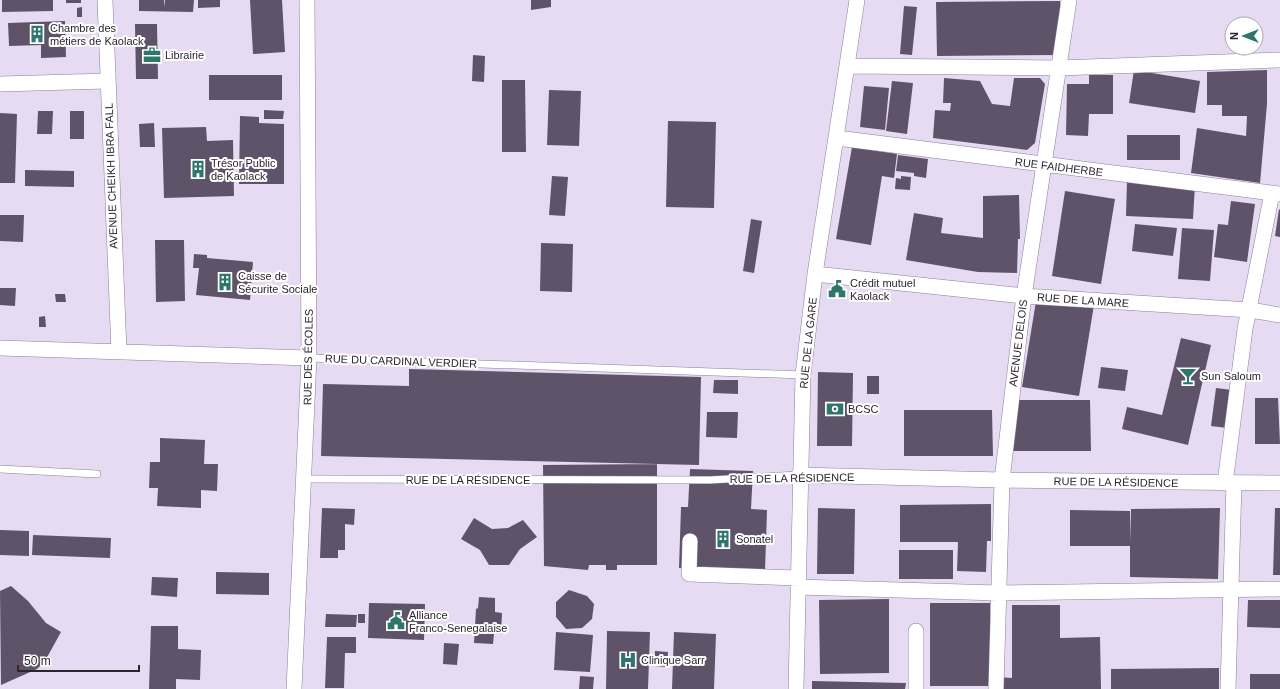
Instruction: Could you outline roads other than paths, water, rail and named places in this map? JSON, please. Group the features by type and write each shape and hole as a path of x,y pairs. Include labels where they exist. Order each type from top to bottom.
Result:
{"street":[{"name":"AVENUE CHEIKH IBRA FALL","path":"105,0 107,81 119,352"},
{"name":"RUE DES ÉCOLES","path":"294,689 309,358 307,0"},
{"name":"RUE DE LA GARE","path":"796,689 799,475 803,375 815,274 857,0"},
{"name":"AVENUE DELOIS","path":"996,689 1002,480 1024,296 1069,0"},
{"path":"848,66 1059,68 1280,60"},
{"path":"0,84 107,81"},
{"name":"RUE FAIDHERBE","path":"837,138 1276,194"},
{"path":"1228,689 1230,484 1245,329 1276,194"},
{"name":"RUE DE LA MARE","path":"815,274 1024,296 1250,310 1280,315"},
{"name":"RUE DU CARDINAL VERDIER","path":"0,348 309,358"},
{"name":"RUE DE LA RÉSIDENCE","path":"799,475 1230,484 1280,483"},
{"path":"690,541 689,574 798,582 998,593 1280,589"},
{"path":"916,631 916,689"}],"lane":[{"name":"RUE DU CARDINAL VERDIER","path":"309,358 803,375"},
{"path":"0,469 97,474"},
{"name":"RUE DE LA RÉSIDENCE","path":"304,479 702,480 799,475"}],"place":[{"name":"Chambre des métiers de Kaolack","path":"37,34"},
{"name":"Librairie","path":"152,55"},
{"name":"Trésor Public de Kaolack","path":"198,169"},
{"name":"Caisse de Sécurite Sociale","path":"225,282"},
{"name":"Crédit mutuel Kaolack","path":"837,289"},
{"name":"Sun Saloum","path":"1188,376"},
{"name":"BCSC","path":"835,409"},
{"name":"Sonatel","path":"723,539"},
{"name":"Alliance Franco-Senegalaise","path":"396,621"},
{"name":"Clinique Sarr","path":"628,660"}]}
